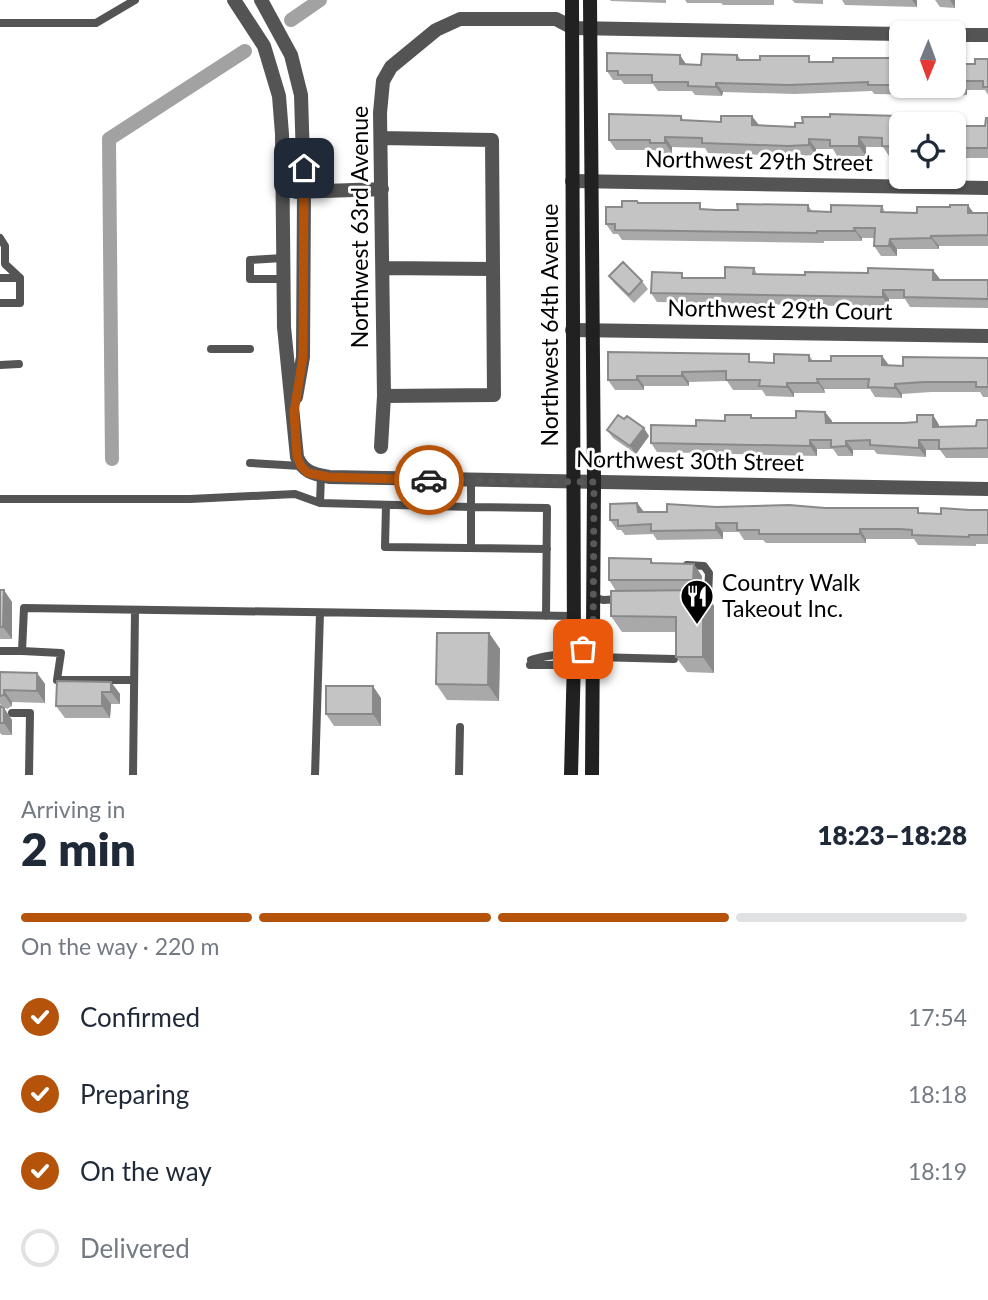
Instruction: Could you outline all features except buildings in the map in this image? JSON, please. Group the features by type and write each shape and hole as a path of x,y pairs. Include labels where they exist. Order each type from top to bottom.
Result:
{"street":[{"path":"234,0 264,46 279,96 284,327 297,457 310,471"},
{"path":"261,0 292,55 301,95 304,192 303,357 294,412"},
{"name":"Northwest 64th Avenue","path":"571,775 574,675 572,0"},
{"name":"Northwest 64th Avenue","path":"590,0 594,482 599,563 593,597 592,775"},
{"name":"Northwest 63rd Avenue","path":"381,447 384,396 381,138 383,81 391,67 402,56 436,30 460,19 556,19 573,29 889,34"},
{"path":"966,34 988,35"},
{"path":"381,138 492,140 494,395 384,396"},
{"name":"Northwest 29th Street","path":"572,181 988,188"},
{"path":"282,192 382,189"},
{"path":"283,258 304,259"},
{"path":"383,268 491,269"},
{"name":"Northwest 29th Court","path":"572,330 988,336"},
{"name":"Northwest 30th Street","path":"310,471 471,481 988,489"},
{"path":"573,624 583,649 593,657"},
{"path":"574,659 585,669 592,681"}],"lane":[{"path":"0,23 96,23 135,0"},
{"path":"0,238 5,246 5,264 20,278 20,303 0,303"},
{"path":"283,258 250,260 250,279 283,279"},
{"path":"0,278 20,278"},
{"path":"211,349 250,349"},
{"path":"0,365 19,364"},
{"path":"250,463 310,471 320,503"},
{"path":"471,481 471,548"},
{"path":"0,499 190,499 295,494 320,503 547,508 547,616"},
{"path":"386,505 386,547 547,548"},
{"path":"680,565 704,566 709,573 707,598 681,598"},
{"path":"593,597 603,600 629,599"},
{"path":"22,651 24,608 547,616 573,624"},
{"path":"133,775 135,610"},
{"path":"315,775 320,613"},
{"path":"0,651 61,653 57,680 134,680"},
{"path":"574,659 551,655 531,663 555,664 574,675"},
{"path":"593,657 674,659"},
{"path":"12,713 30,713 29,775"},
{"path":"459,775 460,727"}],"waterway":[{"path":"291,20 320,0"},
{"path":"112,459 109,139 245,51"}],"way so far":[{"path":"429,480 594,482 593,657 583,649"}],"place":[{"name":"Country Walk Takeout Inc.","path":"697,626"}],"route":[{"path":"304,168 303,357 294,412 297,457 308,473 329,477 429,480"}]}
